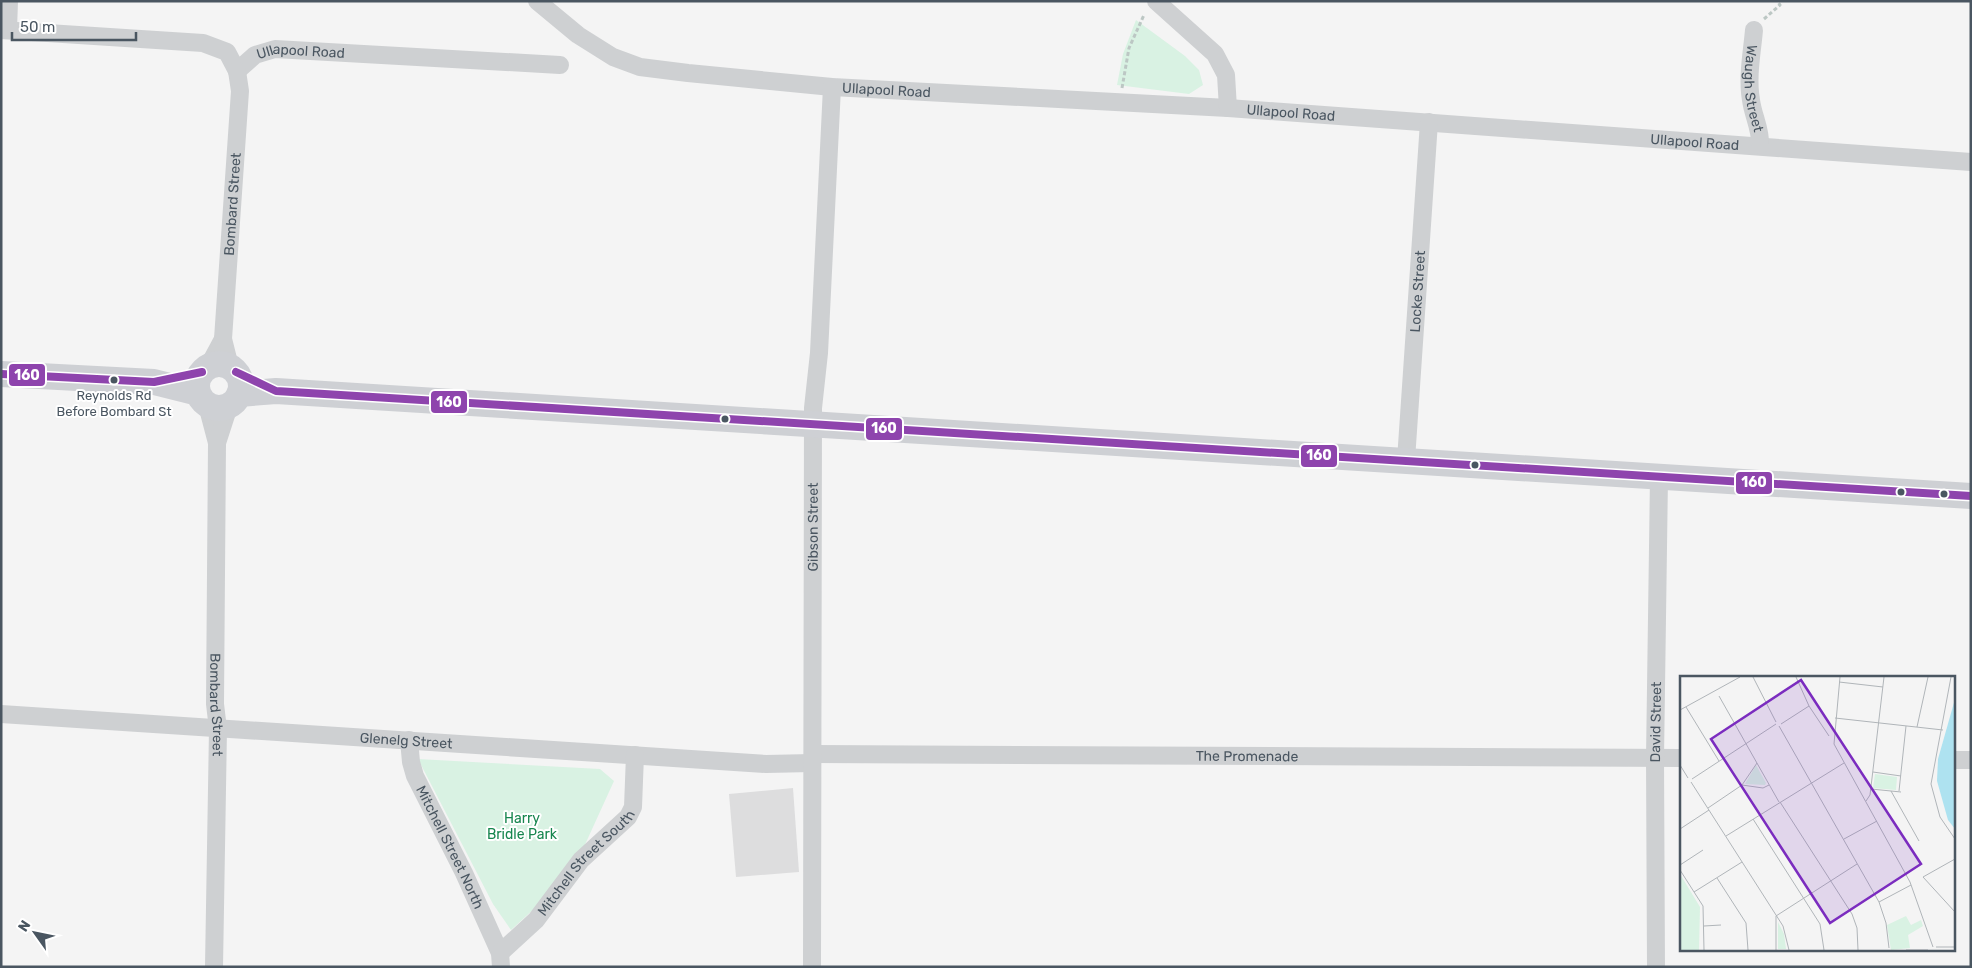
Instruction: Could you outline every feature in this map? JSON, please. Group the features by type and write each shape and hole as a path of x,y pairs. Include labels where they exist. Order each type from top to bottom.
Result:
{"street":[{"path":"9,1 4,30 203,43 227,52 237,71"},
{"name":"Ullapool Road","path":"538,1 578,35 613,57 640,67 832,87 1228,108 1760,145 1971,162"},
{"path":"1155,5 1215,54 1226,75 1228,108"},
{"name":"Waugh Street","path":"1754,30 1749,87 1751,103 1760,132 1760,145"},
{"name":"Ullapool Road","path":"237,71 255,55 275,49 560,65"},
{"name":"Bombard Street","path":"214,967 218,728 215,704 217,443 219,385 240,91 237,71"},
{"name":"Gibson Street","path":"812,967 813,422 819,353 832,87"},
{"name":"Locke Street","path":"1406,460 1429,122"},
{"path":"1,374 219,385 276,391 813,422 1971,496"},
{"name":"David Street","path":"1656,967 1655,758 1658,477"},
{"name":"Glenelg Street","path":"1,714 766,764 812,759"},
{"name":"Mitchell Street North","path":"409,740 411,762 415,776 464,873 501,960"},
{"name":"Mitchell Street South","path":"501,960 536,920 581,860 628,817 633,807 635,756"},
{"name":"The Promenade","path":"812,759 1680,758"},
{"path":"1954,760 1971,760"}],"path":[{"path":"1120,102 1129,48 1155,5"}],"green space":[{"path":"1136,20 1185,56 1199,70 1203,85 1189,94 1117,85 1123,54"},
{"name":"Harry Bridle Park","path":"418,759 600,769 614,781 583,849 548,896 511,930 493,904"}],"building":[{"path":"793,788 799,872 736,877 729,794"}],"transit line":[{"name":"160","path":"1,374 154,382 202,372"},
{"name":"160","path":"236,372 276,391 1971,496"}],"place":[{"name":"Reynolds Rd Before Bombard St","path":"114,380"}]}
